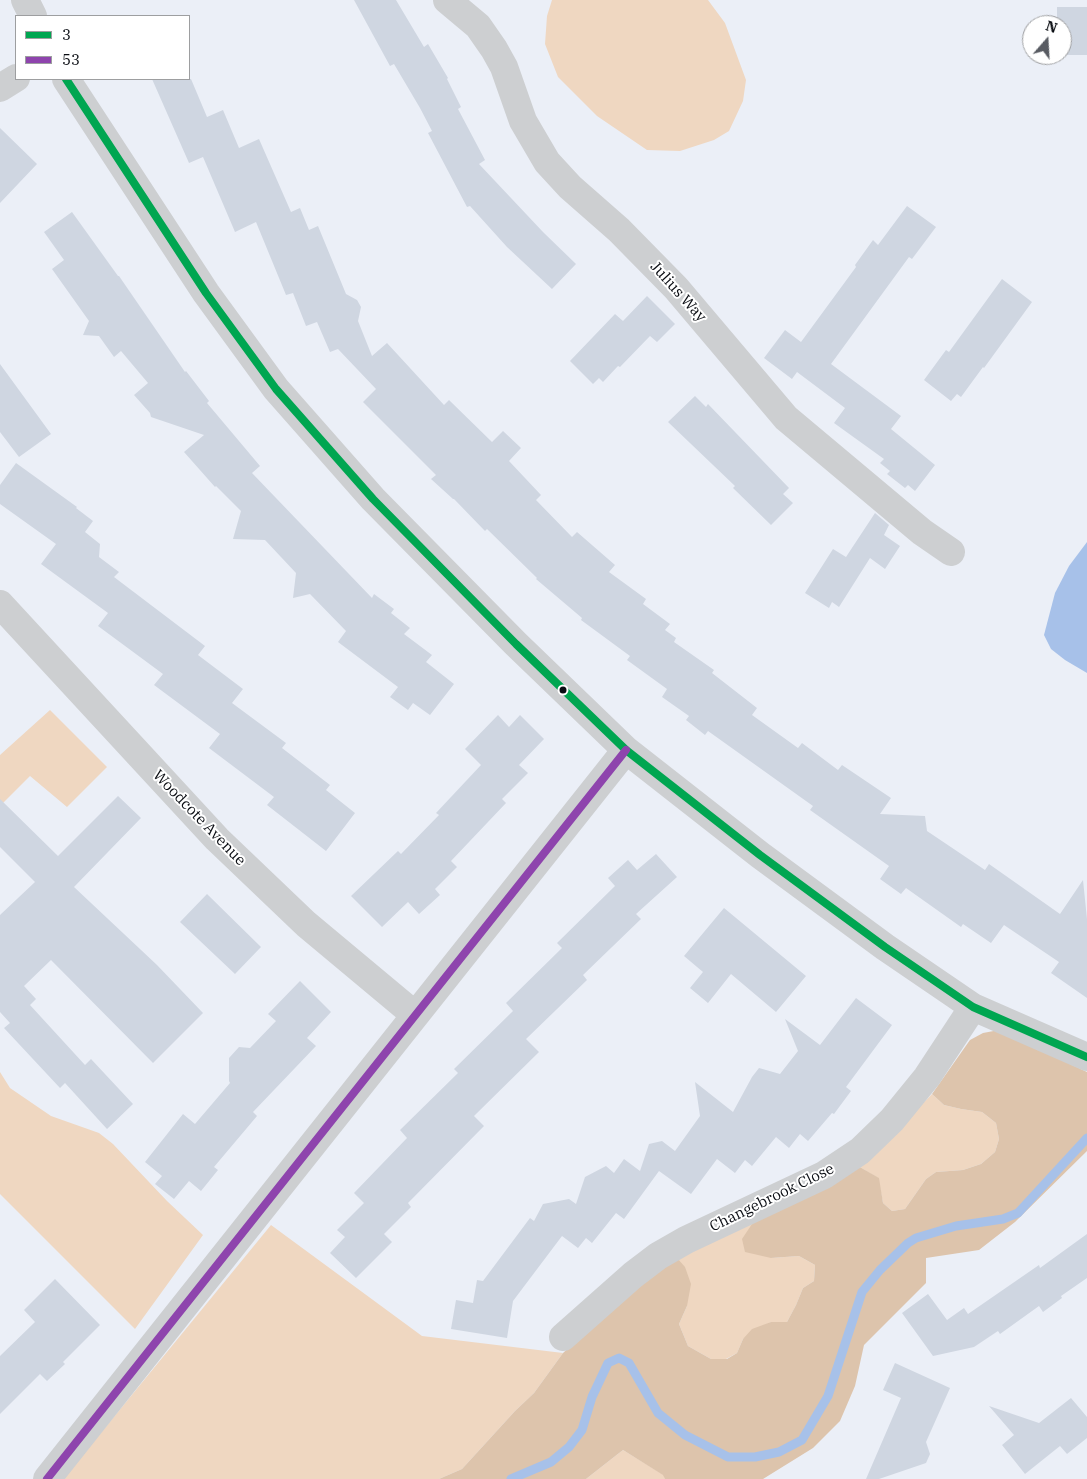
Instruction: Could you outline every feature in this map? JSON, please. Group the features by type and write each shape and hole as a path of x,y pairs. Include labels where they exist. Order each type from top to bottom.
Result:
{"street":[{"path":"25,0 32,15"},
{"name":"Julius Way","path":"447,0 478,26 494,49 504,67 523,122 535,144 570,187 648,258 676,288 786,418 922,532 951,552"},
{"path":"0,88 15,79"},
{"path":"67,80 206,293 276,388 373,499 516,644 626,750 760,855 885,948 973,1006 1087,1057"},
{"name":"Woodcote Avenue","path":"0,604 217,839 306,924 415,1015"},
{"path":"47,1479 626,750"},
{"name":"Changebrook Close","path":"563,1337 633,1275 658,1256 686,1240 824,1176 860,1151 892,1120 927,1077 973,1006"}],"shaded area":[{"path":"552,0 708,0 725,23 746,80 743,101 729,131 714,140 680,151 647,150 597,116 558,77 545,44 547,16"},
{"path":"50,710 107,767 67,807 30,776 0,806 0,755"},
{"path":"999,1030 1087,1072 1087,1151 1015,1222 979,1250 926,1258 926,1283 864,1345 855,1386 840,1421 813,1448 763,1479 665,1479 663,1475 623,1450 586,1479 439,1479 462,1469 534,1393 563,1353 651,1273 677,1258 685,1267 691,1284 687,1306 679,1324 688,1346 711,1359 727,1359 737,1353 743,1339 752,1329 771,1322 787,1322 803,1288 814,1281 815,1265 799,1256 771,1258 745,1252 742,1239 756,1218 858,1166 879,1178 883,1203 892,1211 905,1209 926,1179 936,1172 963,1170 981,1164 995,1152 999,1139 996,1123 982,1112 944,1105 932,1094 970,1040 983,1033"},
{"path":"0,1072 10,1088 51,1116 99,1133 113,1144 167,1201 203,1235 135,1329 0,1194"},
{"path":"932,1094 944,1105 982,1112 996,1123 999,1139 995,1152 981,1164 963,1170 936,1172 926,1179 905,1209 892,1211 883,1203 878,1178 858,1166"},
{"path":"756,1218 771,1258 799,1256 815,1265 814,1281 803,1288 787,1322 771,1322 743,1339 737,1353 726,1359 711,1359 688,1346 679,1324 687,1306 677,1258"},
{"path":"271,1225 422,1336 563,1353 534,1393 462,1469 439,1479 63,1479"},
{"path":"623,1450 664,1475 665,1479 586,1479"}],"water":[{"path":"1087,542 1087,673 1051,649 1044,635 1055,593 1069,566"}],"building":[{"path":"354,0 396,0 424,47 428,44 448,78 461,107 458,109 485,160 479,164 576,264 552,289 507,247 470,206 467,207 428,133 432,131 420,108 394,64 390,66"},
{"path":"1057,7 1087,7 1087,55 1072,55 1072,15 1057,15"},
{"path":"191,79 207,117 223,110 239,148 259,139 291,212 300,208 309,230 318,226 346,294 357,300 361,307 358,321 372,356 387,343 444,405 449,400 492,442 503,431 521,448 509,461 541,495 536,500 572,537 577,532 615,565 609,572 646,599 643,604 670,624 665,630 676,638 674,642 714,670 712,673 757,708 752,715 798,748 802,743 838,770 842,765 891,798 880,814 925,816 927,831 985,870 989,864 1060,914 1083,880 1087,919 1087,998 1051,973 1059,962 1004,925 991,943 963,924 961,927 906,888 901,894 880,879 889,866 810,810 813,806 708,731 705,735 686,720 689,716 662,697 667,689 627,660 630,656 581,620 582,618 536,579 487,529 485,531 454,499 431,479 436,475 363,402 376,389 338,349 330,352 317,322 306,326 293,293 286,295 256,222 235,232 203,157 189,163 152,80"},
{"path":"0,128 37,164 0,203"},
{"path":"907,206 936,227 912,259 909,257 831,364 901,416 891,429 935,465 915,491 908,485 905,488 887,474 890,471 880,463 884,459 834,423 845,408 797,372 792,379 764,358 785,330 801,342 856,267 855,265 873,240 878,245"},
{"path":"72,212 185,372 209,401 207,403 260,466 252,473 372,598 374,594 394,609 391,613 410,628 404,634 432,655 426,662 454,684 430,715 413,703 408,710 390,697 398,687 338,642 346,631 310,594 293,598 296,573 265,540 233,539 241,511 215,487 184,452 204,435 151,417 150,413 134,395 148,383 121,351 114,357 99,336 83,335 89,321 52,269 64,260 44,232"},
{"path":"1002,279 1032,302 961,397 957,394 951,401 924,380 946,350 949,352"},
{"path":"647,296 675,324 657,342 650,336 603,382 599,378 593,384 570,361 615,314 623,321"},
{"path":"0,364 51,434 19,457 0,432"},
{"path":"695,396 706,407 708,404 789,488 783,494 793,503 771,525 733,488 735,486 668,422"},
{"path":"16,463 77,507 93,521 85,532 100,544 99,557 119,572 114,577 205,646 198,655 243,689 232,703 286,743 282,748 330,785 326,790 355,813 326,851 267,805 274,797 209,748 220,734 154,685 163,674 98,626 108,613 41,564 56,544 0,504 0,485"},
{"path":"875,513 889,525 884,535 900,546 885,569 870,558 839,607 832,602 829,608 805,593 833,549 846,557"},
{"path":"498,715 509,727 520,715 544,739 519,765 528,773 502,799 506,803 451,861 457,867 435,889 440,895 419,914 408,902 382,927 351,896 398,851 401,854 439,815 436,813 481,765 465,749"},
{"path":"118,796 141,818 74,887 157,965 203,1013 153,1063 51,960 24,986 36,999 30,1005 85,1065 91,1059 133,1104 107,1129 65,1083 60,1088 4,1028 10,1023 0,1012 0,915 35,882 0,847 0,799 58,856"},
{"path":"656,854 677,877 636,914 641,919 583,975 587,980 526,1039 539,1052 474,1116 484,1126 408,1203 411,1207 384,1234 392,1242 356,1278 330,1253 345,1237 337,1230 364,1203 354,1193 407,1138 400,1130 458,1073 454,1069 513,1011 506,1003 562,948 557,943 615,886 608,878 628,860 637,870"},
{"path":"207,894 261,947 235,974 180,922"},
{"path":"724,908 806,976 776,1012 731,974 708,1003 690,988 703,972 684,956"},
{"path":"300,981 331,1012 307,1038 316,1046 253,1112 257,1116 214,1167 218,1170 201,1191 189,1181 174,1199 155,1184 162,1176 145,1162 183,1114 195,1124 230,1083 229,1058 239,1047 250,1048 276,1021 268,1014"},
{"path":"856,998 892,1025 846,1087 851,1091 834,1114 832,1113 808,1141 800,1134 789,1148 776,1137 752,1166 745,1160 735,1173 717,1159 691,1194 659,1171 624,1219 616,1213 592,1243 586,1238 578,1248 562,1236 513,1301 507,1338 451,1329 456,1300 473,1303 477,1280 483,1281 530,1218 534,1221 543,1204 569,1199 576,1204 585,1177 606,1166 614,1173 624,1159 640,1171 649,1144 662,1141 675,1151 700,1116 695,1082 733,1112 759,1068 780,1074 798,1051 785,1019 820,1045"},
{"path":"1087,1234 1087,1278 1061,1296 1062,1298 1043,1312 1039,1306 1000,1334 998,1331 974,1347 933,1356 902,1313 928,1294 947,1320 964,1308 968,1314 1039,1265 1040,1268"},
{"path":"55,1279 100,1325 47,1381 40,1374 0,1414 0,1356 35,1322 24,1310"},
{"path":"895,1363 950,1388 926,1442 930,1454 926,1463 879,1479 866,1479 901,1398 883,1390"},
{"path":"1071,1398 1087,1417 1087,1438 1067,1454 1060,1446 1025,1474 1002,1445 1014,1435 989,1406 1039,1423"}],"waterway":[{"path":"511,1479 551,1462 569,1447 582,1430 592,1397 608,1363 619,1358 629,1363 658,1413 685,1435 728,1457 755,1457 779,1452 802,1440 828,1396 862,1292 880,1270 908,1243 916,1238 956,1226 1003,1219 1018,1213 1087,1138"}],"transit line":[{"name":"3","path":"67,80 206,293 276,389 373,499 516,644 626,750 760,855 885,947 973,1007 1087,1057"},
{"name":"53","path":"47,1479 626,750"}]}
